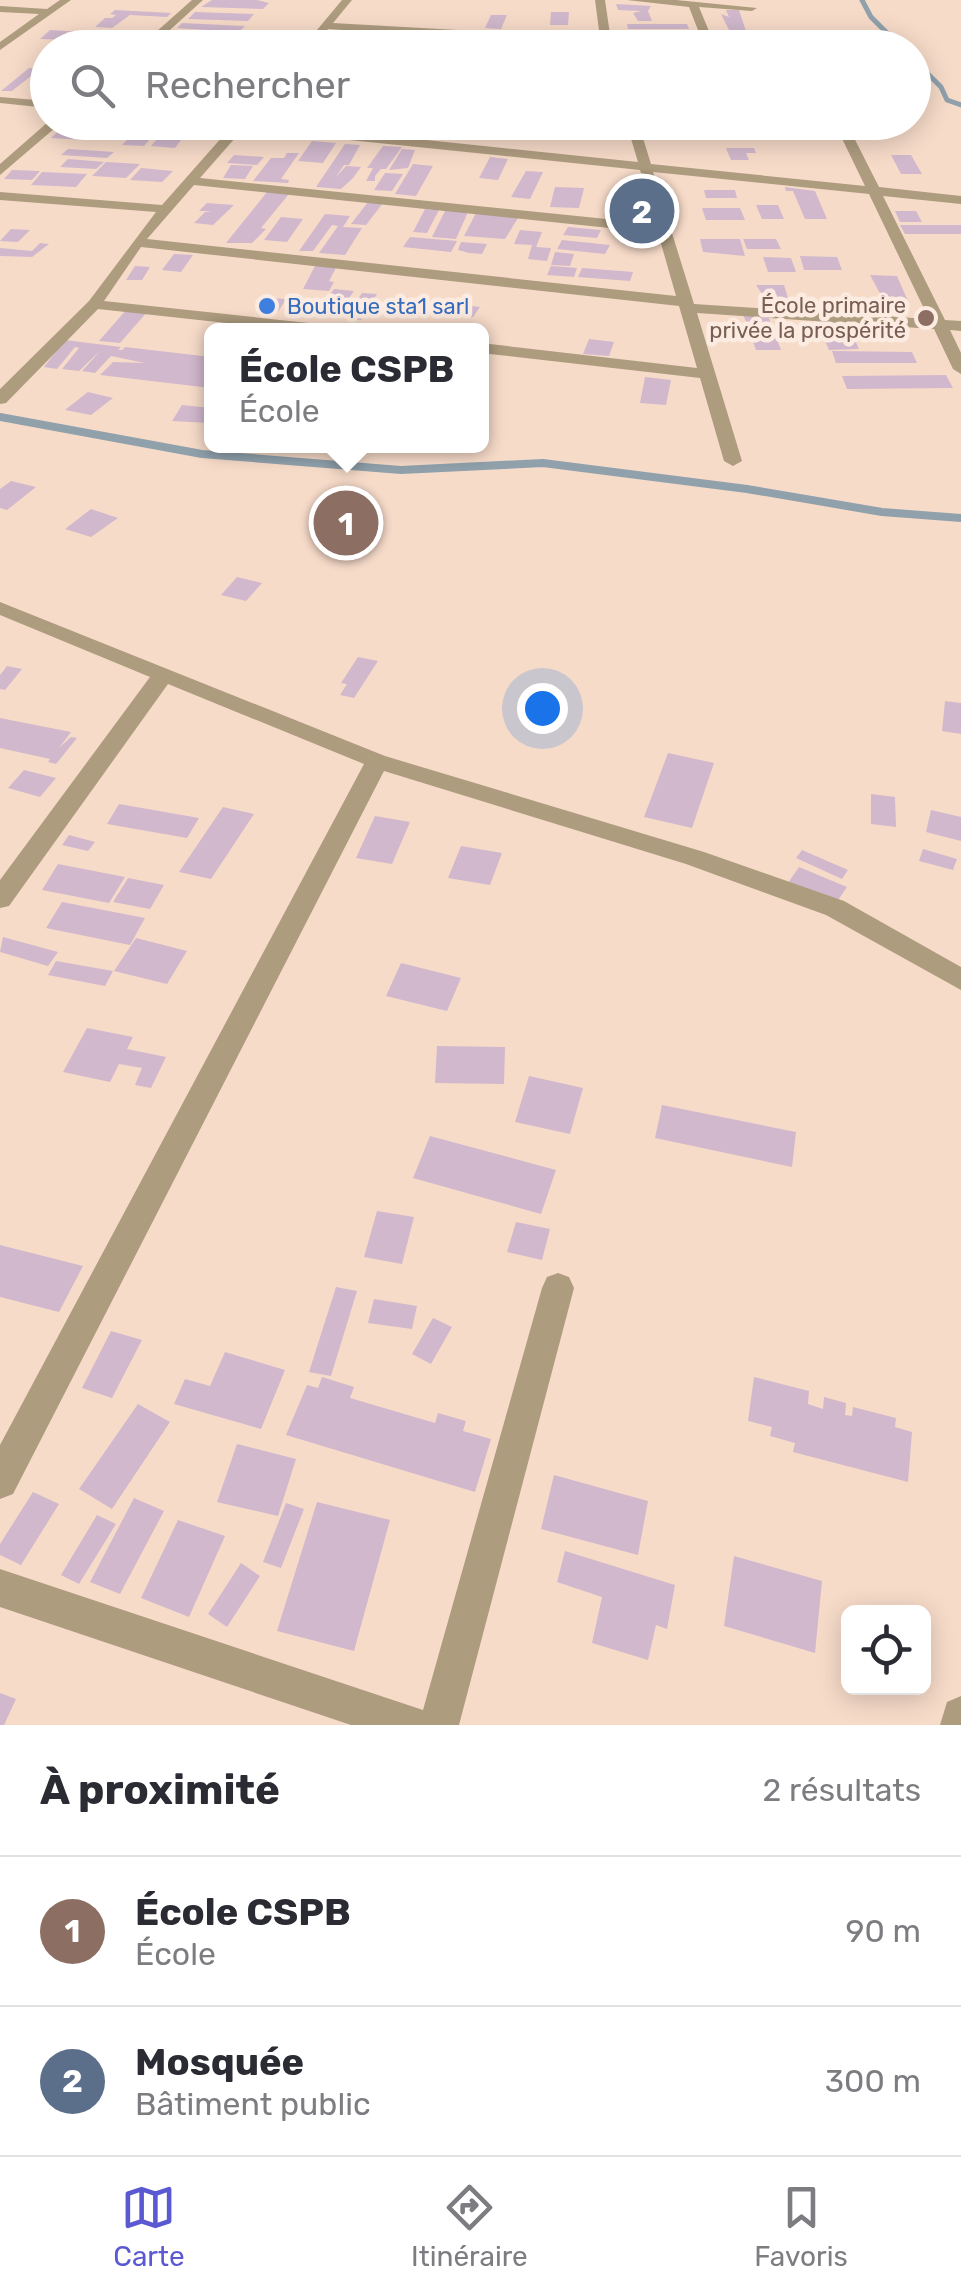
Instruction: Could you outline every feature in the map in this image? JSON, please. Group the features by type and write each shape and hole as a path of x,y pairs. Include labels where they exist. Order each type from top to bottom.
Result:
{"street":[{"path":"0,46 66,0"},
{"path":"164,30 198,0"},
{"path":"322,30 347,0"},
{"path":"600,0 604,30"},
{"path":"632,0 752,8"},
{"path":"693,5 703,30"},
{"path":"0,8 50,12"},
{"path":"325,26 387,30"},
{"path":"0,100 30,103"},
{"path":"0,171 35,140"},
{"path":"0,399 94,304 137,242 227,140"},
{"path":"391,140 961,200"},
{"path":"637,140 734,462"},
{"path":"848,140 961,368"},
{"path":"191,181 661,229"},
{"path":"0,196 166,209"},
{"path":"137,242 687,305 961,326"},
{"path":"94,304 264,323"},
{"path":"489,349 706,374"},
{"path":"0,608 376,762 696,858 835,908 961,980"},
{"path":"0,899 163,675"},
{"path":"0,1481 376,762"},
{"path":"438,1725 558,1288"},
{"path":"0,1588 411,1725"},
{"path":"960,1725 961,1716"}],"building":[{"path":"212,0 269,3 263,9 201,7"},
{"path":"616,4 651,6 648,11 652,21 638,21 633,13 641,11 618,10"},
{"path":"115,10 171,13 167,17 130,15 112,28 95,27 116,15 110,14"},
{"path":"726,10 739,10 746,30 729,30 721,14 729,17"},
{"path":"195,12 254,14 248,21 188,19"},
{"path":"551,12 569,12 568,25 550,25"},
{"path":"491,15 507,15 501,29 485,28"},
{"path":"182,23 245,26 241,30 177,28"},
{"path":"627,24 687,24 689,29 628,29"},
{"path":"30,68 30,77 12,91 1,91"},
{"path":"127,140 149,140 144,146 122,145"},
{"path":"156,140 181,140 175,148 151,146"},
{"path":"312,141 336,143 323,163 298,161"},
{"path":"345,144 360,145 349,165 344,165 335,178 346,166 361,167 341,189 316,187"},
{"path":"383,146 402,147 386,169 375,176 375,181 366,181 373,168 367,168"},
{"path":"726,148 754,148 756,153 746,153 749,160 731,160"},
{"path":"68,149 114,152 107,158 61,155"},
{"path":"402,149 415,150 408,168 389,170"},
{"path":"287,153 299,153 281,179 289,180 288,183 253,181 271,158 284,158"},
{"path":"234,155 264,157 257,165 227,163"},
{"path":"891,155 911,155 922,174 901,174"},
{"path":"490,157 508,159 498,180 479,178"},
{"path":"68,159 104,162 96,169 60,167"},
{"path":"106,162 140,164 126,178 92,176"},
{"path":"413,164 433,166 416,196 395,194"},
{"path":"231,165 253,166 245,179 223,178"},
{"path":"141,168 173,171 162,182 130,180"},
{"path":"12,170 40,171 32,180 4,179"},
{"path":"526,171 543,172 530,199 511,197"},
{"path":"42,172 87,174 76,187 31,185"},
{"path":"385,173 403,174 392,191 374,190"},
{"path":"555,187 584,188 579,208 550,207"},
{"path":"785,187 815,191 827,219 805,219 793,191 786,191"},
{"path":"704,190 735,190 737,198 706,198"},
{"path":"267,192 289,194 261,228 266,229 252,243 226,243"},
{"path":"368,202 383,203 366,225 351,224"},
{"path":"207,203 234,205 213,225 194,223 205,212 212,211 199,211"},
{"path":"756,205 778,205 784,219 762,219"},
{"path":"702,208 740,208 745,220 706,220"},
{"path":"425,209 439,210 427,233 413,232"},
{"path":"445,211 468,212 456,239 432,237"},
{"path":"477,211 518,218 505,239 464,236"},
{"path":"895,211 916,211 922,222 900,222"},
{"path":"325,214 350,216 343,227 362,228 345,255 319,253 338,226 332,225 313,251 299,251"},
{"path":"281,217 303,219 287,242 264,240"},
{"path":"900,225 961,225 961,234 905,234"},
{"path":"568,227 601,230 597,238 563,235"},
{"path":"11,229 30,230 18,242 0,241"},
{"path":"520,230 542,232 536,247 551,248 547,261 528,259 532,245 514,244"},
{"path":"410,237 457,241 451,252 403,247"},
{"path":"700,239 740,239 745,256 703,252"},
{"path":"743,239 776,239 781,249 747,249"},
{"path":"562,240 610,245 605,254 557,249"},
{"path":"461,242 487,244 482,254 469,253 458,250"},
{"path":"40,243 49,244 32,257 0,256 0,248 32,251"},
{"path":"555,252 574,254 570,266 551,265"},
{"path":"174,254 193,255 181,272 162,270"},
{"path":"800,256 837,257 842,270 804,270"},
{"path":"763,257 791,258 796,272 768,272"},
{"path":"316,264 337,266 329,281 334,282 329,291 303,289"},
{"path":"135,266 150,267 142,280 126,280"},
{"path":"551,266 577,268 574,277 547,275"},
{"path":"582,268 633,272 630,281 578,277"},
{"path":"870,275 897,276 908,301 884,301"},
{"path":"756,285 784,285 788,298 764,297"},
{"path":"334,289 354,291 340,310 320,308"},
{"path":"362,293 377,294 361,320 346,318"},
{"path":"269,298 286,299 278,312 262,311"},
{"path":"435,301 480,307 473,317 428,311"},
{"path":"127,309 148,311 120,343 99,341"},
{"path":"767,313 781,350 756,350 743,314"},
{"path":"815,318 845,318 859,349 829,350"},
{"path":"589,339 614,342 609,356 583,354"},
{"path":"65,340 121,347 118,350 125,347 204,356 204,387 100,375 113,362 145,363 111,356 95,373 82,371 101,350 79,371 62,369 79,348 75,347 57,369 44,367"},
{"path":"832,351 912,352 917,363 836,363"},
{"path":"946,375 953,388 847,389 842,376"},
{"path":"645,377 671,380 666,405 640,403"},
{"path":"88,392 113,398 91,415 65,410"},
{"path":"182,405 204,407 204,423 172,421"},
{"path":"11,481 36,487 7,510 0,508 0,489"},
{"path":"91,509 118,518 91,537 65,529"},
{"path":"237,577 262,583 246,601 221,595"},
{"path":"358,657 378,661 354,698 340,695 347,684 341,683"},
{"path":"7,666 22,669 5,690 0,689 0,675"},
{"path":"945,701 961,703 961,734 942,731"},
{"path":"0,718 71,732 59,748 71,737 77,738 56,764 48,762 50,759 0,748"},
{"path":"668,753 714,763 692,828 644,817"},
{"path":"24,770 56,778 40,797 8,788"},
{"path":"871,794 895,797 896,827 871,824"},
{"path":"119,804 199,818 187,838 107,824"},
{"path":"223,807 254,814 211,879 179,872"},
{"path":"931,810 961,817 961,841 926,832"},
{"path":"375,816 410,822 392,864 356,858"},
{"path":"69,835 95,842 88,851 62,845"},
{"path":"461,846 502,853 490,885 448,878"},
{"path":"923,849 957,859 953,870 919,861"},
{"path":"802,850 848,870 842,879 796,858"},
{"path":"58,864 125,877 109,903 42,890"},
{"path":"799,867 847,887 836,903 788,883"},
{"path":"128,878 164,885 150,909 113,902"},
{"path":"62,902 145,918 130,945 46,928"},
{"path":"3,937 58,952 48,966 0,952"},
{"path":"136,938 187,951 167,984 114,971"},
{"path":"56,961 113,971 105,986 48,975"},
{"path":"401,963 461,978 447,1011 386,996"},
{"path":"87,1028 133,1037 127,1049 166,1057 151,1088 135,1085 142,1068 119,1064 110,1082 63,1072"},
{"path":"437,1046 505,1047 504,1084 435,1083"},
{"path":"529,1076 583,1088 570,1134 515,1122"},
{"path":"662,1105 796,1132 792,1167 655,1138"},
{"path":"430,1136 556,1170 541,1214 413,1178"},
{"path":"377,1211 414,1217 402,1264 364,1257"},
{"path":"516,1222 550,1229 542,1260 507,1252"},
{"path":"0,1245 83,1266 59,1312 0,1297"},
{"path":"336,1287 357,1291 331,1376 309,1372"},
{"path":"374,1299 417,1306 412,1329 368,1323"},
{"path":"433,1318 452,1327 431,1364 412,1354"},
{"path":"111,1331 142,1340 112,1398 82,1388"},
{"path":"225,1352 285,1370 261,1429 174,1404 185,1379 210,1386"},
{"path":"322,1377 354,1387 350,1398 435,1423 438,1413 466,1421 463,1431 491,1439 475,1492 286,1435 307,1385 318,1388"},
{"path":"754,1377 809,1391 808,1404 823,1409 824,1397 846,1403 845,1415 852,1416 853,1407 896,1418 895,1427 912,1432 908,1482 793,1452 795,1443 770,1436 772,1427 748,1421"},
{"path":"138,1404 170,1422 112,1509 79,1489"},
{"path":"237,1444 296,1459 278,1516 217,1502"},
{"path":"554,1475 648,1501 638,1555 541,1529"},
{"path":"33,1492 59,1504 21,1565 0,1555 0,1544"},
{"path":"134,1498 164,1511 120,1594 90,1582"},
{"path":"317,1502 390,1520 354,1651 277,1631"},
{"path":"286,1503 304,1509 281,1568 263,1562"},
{"path":"97,1515 116,1524 79,1584 61,1575"},
{"path":"178,1520 225,1536 189,1617 141,1598"},
{"path":"565,1551 675,1585 667,1629 656,1625 648,1660 592,1643 602,1597 557,1582"},
{"path":"734,1556 822,1581 815,1653 724,1626"},
{"path":"241,1563 260,1576 227,1627 208,1614"},
{"path":"0,1693 16,1699 4,1725 0,1725"}],"waterway":[{"path":"862,0 884,30"},
{"path":"931,77 947,100 961,105"},
{"path":"0,417 202,454 401,470 543,463 747,489 882,512 961,518"}],"place":[{"name":"Mosquée","path":"642,211"},
{"name":"Boutique sta1 sarl","path":"267,306"},
{"name":"École primaire privée la prospérité","path":"926,318"},
{"name":"École CSPB","path":"346,523"}]}
